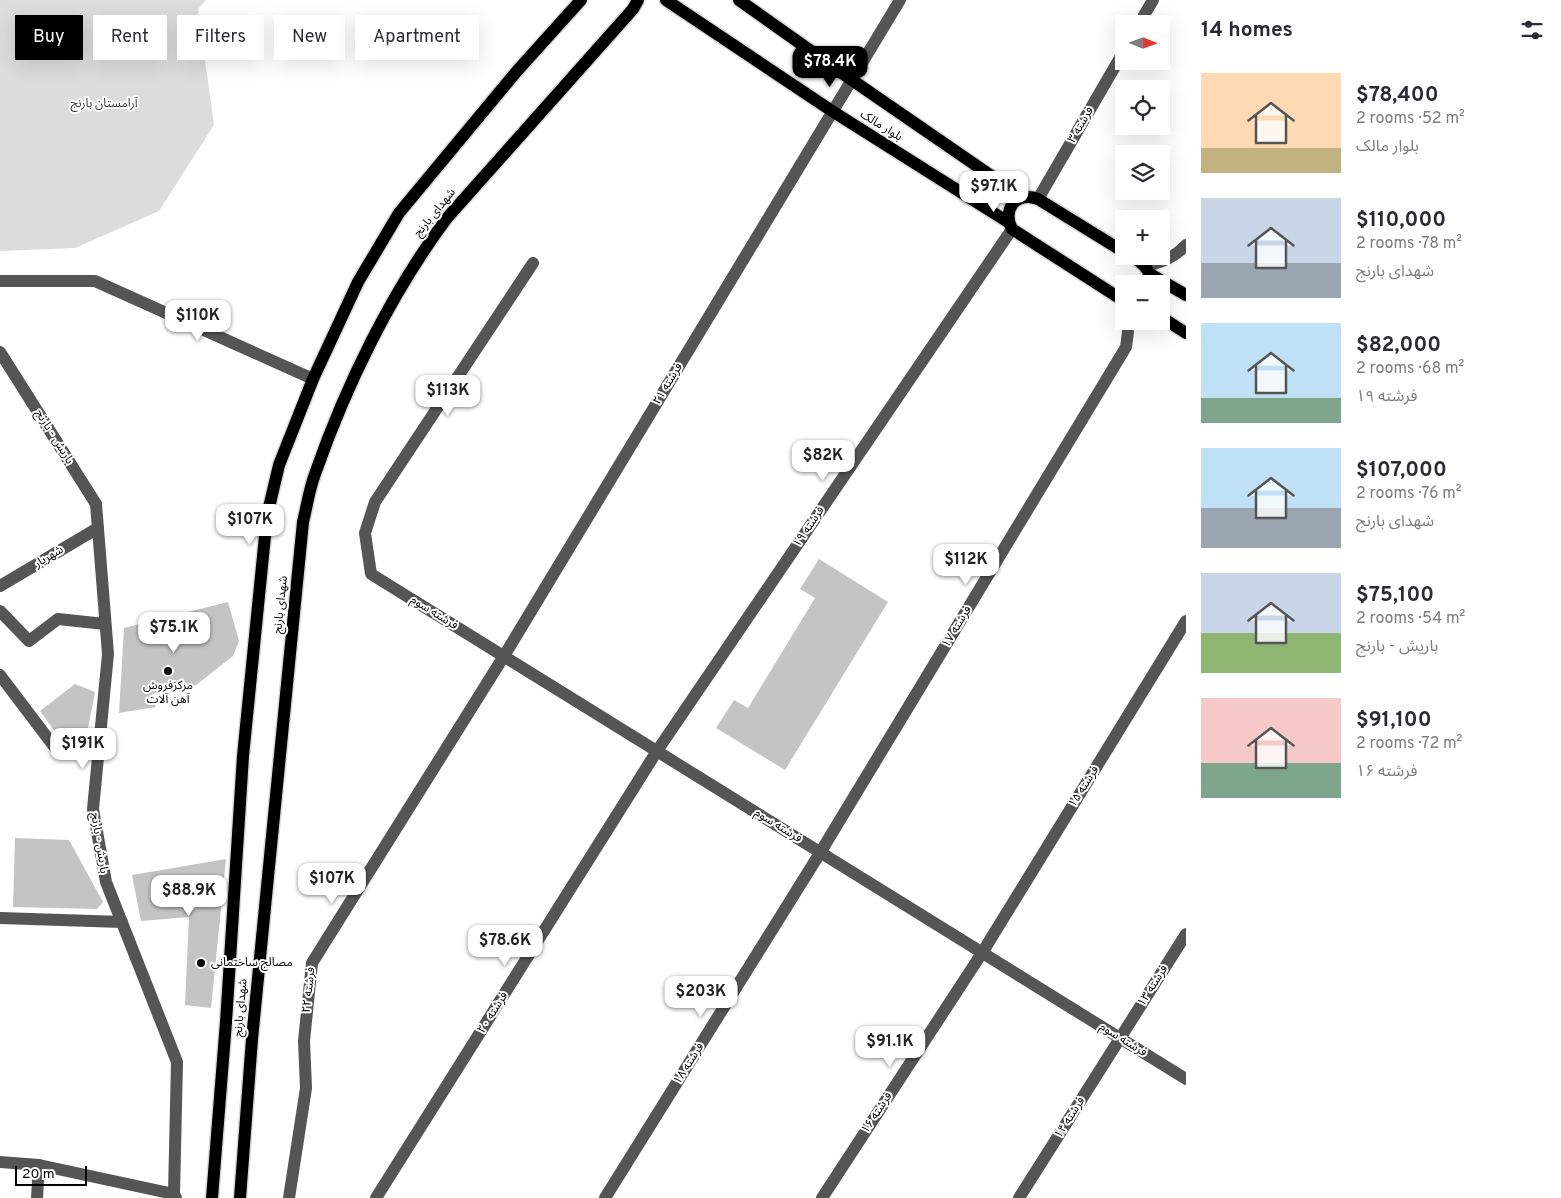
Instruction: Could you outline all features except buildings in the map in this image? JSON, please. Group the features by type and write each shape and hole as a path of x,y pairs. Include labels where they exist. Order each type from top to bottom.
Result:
{"main road":[{"name":"شهدای بارنج","path":"212,1198 226,1022 243,756 267,516 279,465 313,379 358,282 399,213 516,71 581,0"},
{"name":"شهدای بارنج","path":"240,1198 252,1039 303,522 314,476 346,394 392,304 422,252 448,218 633,9 638,0"},
{"name":"بلوار مالک","path":"666,0 832,112 1010,226 1115,298"},
{"name":"بلوار مالک","path":"739,0 1022,197"},
{"path":"1010,226 1008,214 1010,207 1016,200 1031,196 1115,246"},
{"path":"1140,265 1149,275"},
{"path":"1170,286 1186,295"},
{"path":"1170,323 1186,333"}],"street":[{"name":"۲۱ فرشته","path":"504,656 900,0"},
{"path":"1144,15 1153,0"},
{"name":"فرشته ۳","path":"1038,199 1115,66"},
{"name":"۱۹ فرشته","path":"657,751 1010,226"},
{"path":"1149,275 1163,262 1181,251 1186,245"},
{"name":"فرشته سوم","path":"533,263 375,502 365,533 371,574 1186,1079"},
{"path":"0,281 94,280 313,379"},
{"name":"۱۷ فرشته","path":"820,853 1126,347 1128,330"},
{"name":"باریش - بارنج","path":"0,352 96,504 108,654 93,809 106,882 177,1062 175,1196"},
{"name":"شهریار","path":"0,586 98,528"},
{"path":"0,611 29,641 58,619 106,624"},
{"name":"۱۵ فرشته","path":"982,953 1186,621"},
{"name":"۲۲ فرشته","path":"289,1198 306,1088 304,1041 312,963 504,656"},
{"path":"0,675 59,753 98,750"},
{"name":"۲۰ فرشته","path":"376,1198 657,751"},
{"name":"۱۸ فرشته","path":"605,1198 820,853"},
{"path":"0,918 122,922"},
{"name":"۱۳ فرشته","path":"1120,1038 1186,934"},
{"name":"۱۶ فرشته","path":"822,1198 982,953"},
{"name":"۱۴ فرشته","path":"1019,1198 1120,1038"},
{"path":"0,1162 39,1165 175,1196"},
{"path":"37,1198 39,1165"}],"green space":[{"name":"آرامستان بارنج","path":"0,0 206,0 198,9 199,15 177,15 177,60 205,60 214,125 159,211 75,248 0,251"}],"place":[{"name":"مرکزفروش آهن آلات","path":"168,671"},
{"name":"مصالح ساختمانی","path":"201,963"}]}
